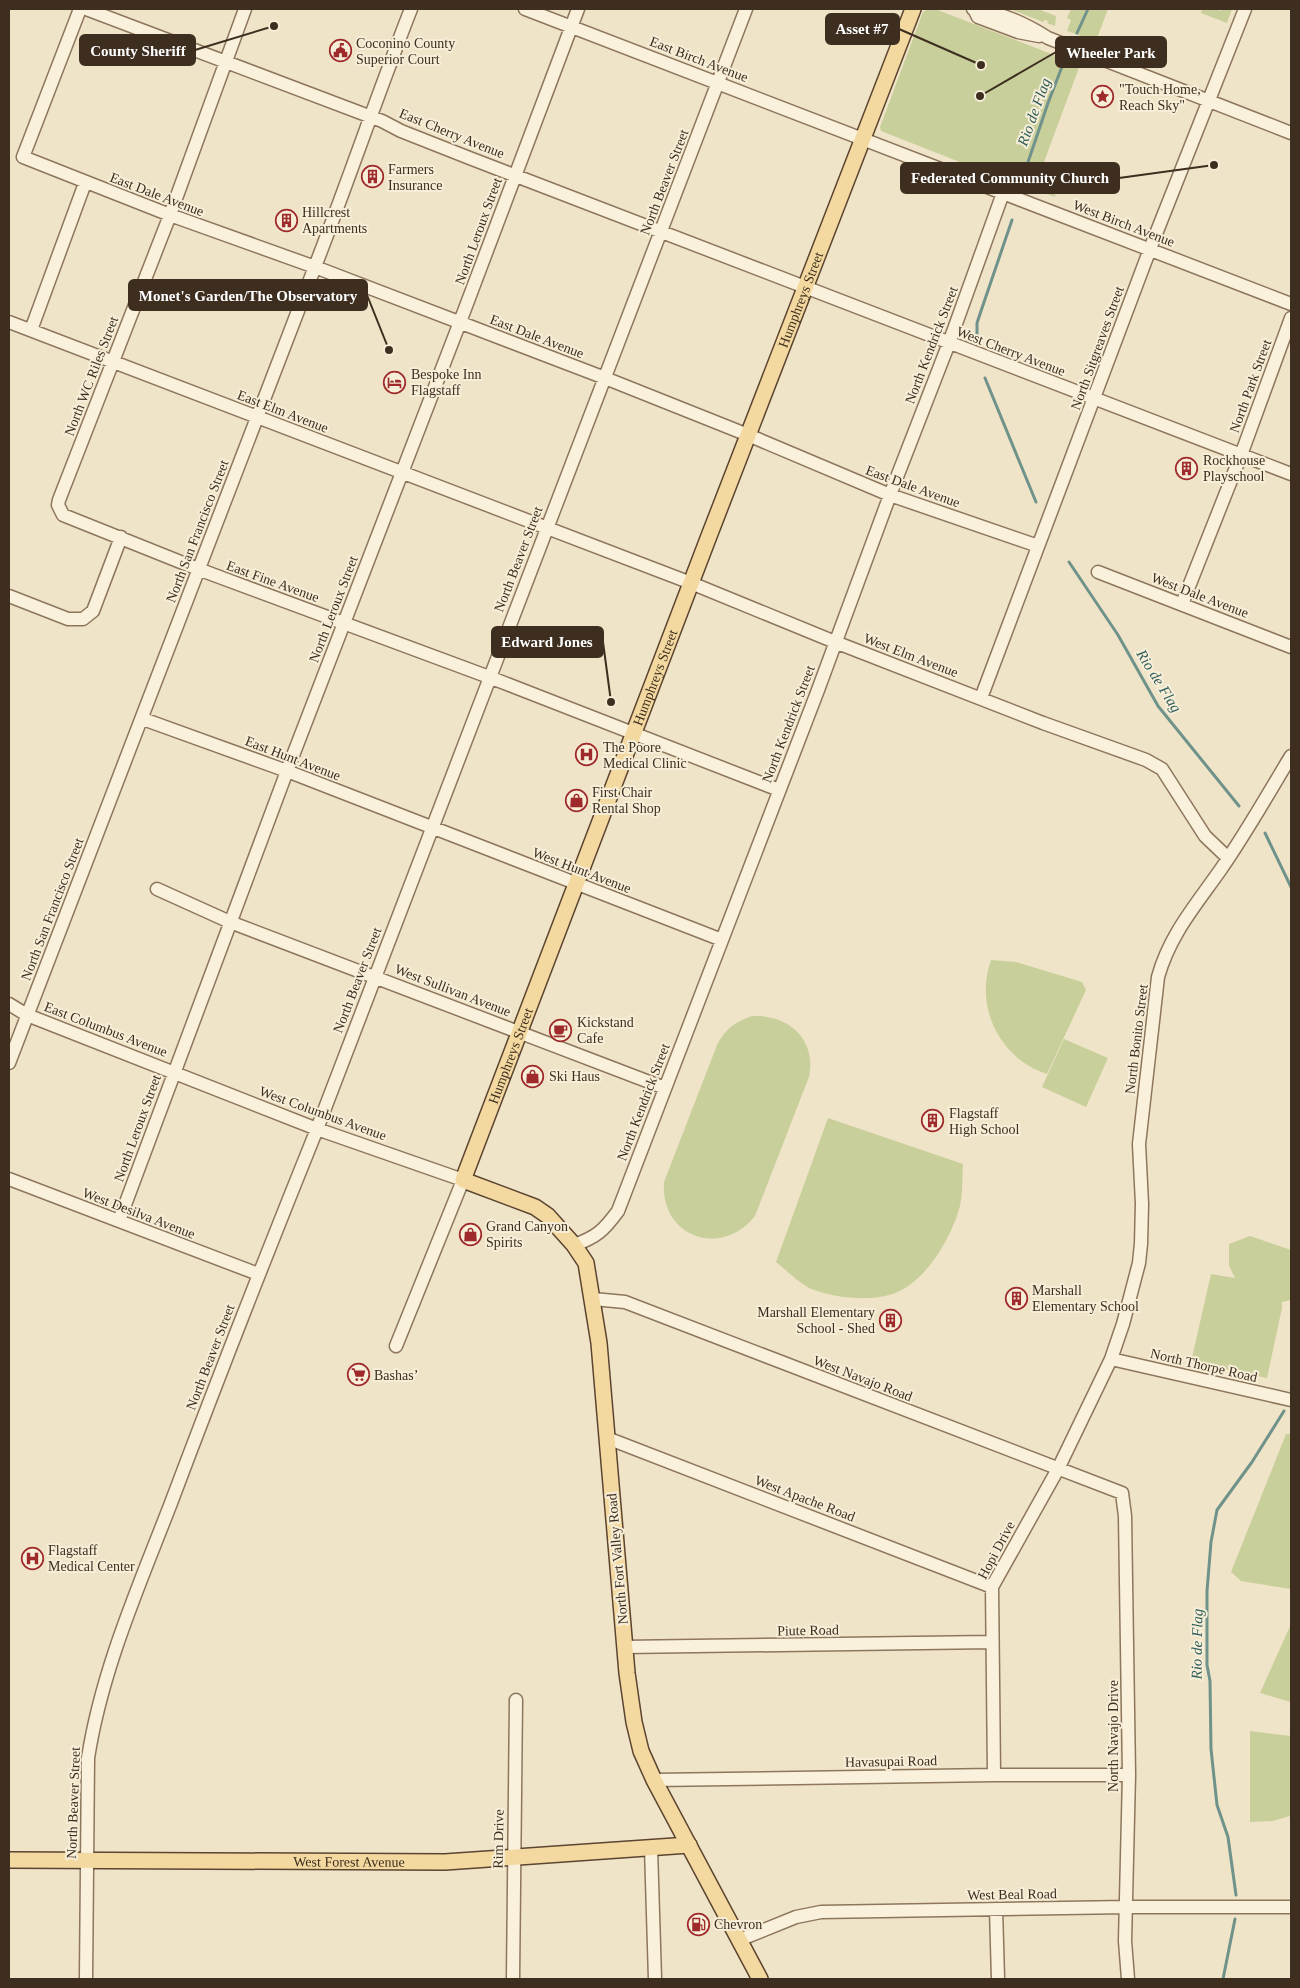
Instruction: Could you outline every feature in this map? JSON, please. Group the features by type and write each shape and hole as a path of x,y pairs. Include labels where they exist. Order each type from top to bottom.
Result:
{"main road":[{"name":"Humphreys Street","path":"463,1180 913,9"},
{"name":"North Fort Valley Road","path":"463,1180 535,1207 548,1216 574,1245 586,1263 599,1343 624,1647 634,1722 641,1751 654,1780 760,1979"},
{"name":"West Forest Avenue","path":"9,1860 445,1862 689,1845"}],"street":[{"name":"East Dale Avenue","path":"80,9 23,157 85,183 315,267 605,378 748,435 890,495 1038,546"},
{"name":"East Cherry Avenue","path":"86,9 806,286"},
{"name":"North WC Riles Street","path":"59,500 170,215 245,9"},
{"name":"North San Francisco Street","path":"9,1063 143,719 198,569 315,267 411,9"},
{"name":"East Birch Avenue","path":"525,9 862,138"},
{"name":"North Leroux Street","path":"119,1221 287,771 578,9"},
{"name":"North Beaver Street","path":"86,1979 88,1758 103,1687 141,1580 258,1274 317,1129 746,9"},
{"path":"974,9 978,17 1018,32 1048,38 1291,133"},
{"name":"North Sitgreaves Street","path":"981,698 1150,249 1245,9"},
{"name":"West Birch Avenue","path":"862,138 1291,304"},
{"path":"31,330 85,183"},
{"name":"North Kendrick Street","path":"574,1245 595,1237 618,1211 949,343 1003,193"},
{"name":"West Cherry Avenue","path":"806,286 1291,474"},
{"name":"North Park Street","path":"1182,604 1241,456 1291,318"},
{"name":"East Elm Avenue","path":"9,322 546,528"},
{"name":"East Fine Avenue","path":"59,500 58,505 63,515 198,569 634,733 779,790"},
{"name":"West Elm Avenue","path":"546,528 691,583 835,642 1043,723 1146,760 1162,769 1205,836 1228,858"},
{"path":"9,596 68,619 83,619 93,610 121,537"},
{"name":"West Dale Avenue","path":"1098,572 1291,647"},
{"name":"East Hunt Avenue","path":"143,719 287,771 432,828"},
{"name":"North Bonito Street","path":"1111,1359 1123,1324 1139,1263 1142,1204 1139,1144 1158,977 1164,955 1186,917 1228,858 1291,756"},
{"name":"West Hunt Avenue","path":"432,828 722,940"},
{"name":"West Sullivan Avenue","path":"158,889 230,922 665,1088"},
{"name":"East Columbus Avenue","path":"9,1004 27,1015 174,1072"},
{"name":"West Columbus Avenue","path":"174,1072 317,1129 463,1180"},
{"name":"West Desilva Avenue","path":"9,1179 258,1274"},
{"name":"Humphreys Street","path":"396,1346 463,1180"},
{"name":"West Navajo Road","path":"593,1299 625,1302 1122,1493"},
{"name":"North Thorpe Road","path":"1111,1359 1291,1400"},
{"name":"Hopi Drive","path":"994,1775 992,1587 1058,1469 1111,1359"},
{"name":"West Apache Road","path":"607,1438 992,1587"},
{"name":"North Navajo Drive","path":"1122,1493 1125,1516 1130,1775 1125,1941 1128,1979"},
{"name":"Piute Road","path":"624,1647 992,1642"},
{"name":"Rim Drive","path":"513,1979 516,1700"},
{"name":"Havasupai Road","path":"654,1780 1130,1775"},
{"path":"651,1848 655,1979"},
{"name":"West Beal Road","path":"739,1940 796,1917 821,1912 1127,1907 1291,1907"},
{"path":"996,1909 998,1979"}],"green space":[{"path":"928,9 935,9 1080,65 1044,162 1046,180 1056,197 1003,179 881,131 880,127 923,12"},
{"path":"1010,9 1038,9 1056,16 1055,26 1047,23 1048,21 1045,20 1043,22"},
{"path":"1071,9 1108,9 1096,41 1067,31 1071,20 1067,18"},
{"path":"1202,9 1221,11 1222,9 1232,9 1227,23 1201,13"},
{"path":"991,960 1016,962 1082,982 1086,990 1047,1074 1030,1067 1016,1056 1004,1044 995,1029 989,1013 986,996"},
{"path":"752,1016 765,1016 777,1019 788,1024 797,1032 804,1040 809,1051 809,1077 755,1216 741,1229 726,1237 710,1239 695,1236 682,1228 672,1217 665,1201 664,1182 717,1045 731,1027"},
{"path":"1064,1039 1108,1058 1086,1107 1042,1087"},
{"path":"828,1118 963,1164 960,1206 950,1233 934,1260 924,1272 902,1290 889,1295 869,1298 838,1296 809,1288 776,1262"},
{"path":"1250,1236 1291,1250 1291,1300 1282,1302 1267,1378 1191,1362 1211,1274 1235,1278 1229,1266 1229,1244"},
{"path":"1286,1434 1291,1434 1291,1589 1241,1581 1231,1572"},
{"path":"1291,1624 1291,1702 1260,1693"},
{"path":"1250,1731 1291,1736 1290,1816 1273,1821 1250,1822"}],"waterway":[{"name":"Rio de Flag","path":"1077,33 1088,9"},
{"name":"Rio de Flag","path":"1024,174 1065,59"},
{"name":"Rio de Flag","path":"977,336 977,323 1012,220"},
{"name":"Rio de Flag","path":"985,378 1036,502"},
{"name":"Rio de Flag","path":"1069,562 1118,635 1158,706 1239,806"},
{"name":"Rio de Flag","path":"1265,833 1291,887"},
{"name":"Rio de Flag","path":"1236,1895 1228,1837 1217,1805 1211,1749 1210,1681 1207,1665 1207,1591 1211,1542 1217,1510 1252,1462 1284,1411"},
{"name":"Rio de Flag","path":"1223,1979 1235,1919"}],"place":[{"name":"County Sheriff","path":"274,26"},
{"name":"Coconino County Superior Court","path":"340,51"},
{"name":"Asset #7","path":"981,65"},
{"name":"Wheeler Park","path":"980,96"},
{"name":"\"Touch Home, Reach Sky\"","path":"1103,97"},
{"name":"Federated Community Church","path":"1214,165"},
{"name":"Farmers Insurance","path":"372,177"},
{"name":"Hillcrest Apartments","path":"286,220"},
{"name":"Monet's Garden/The Observatory","path":"389,350"},
{"name":"Bespoke Inn Flagstaff","path":"395,382"},
{"name":"Rockhouse Playschool","path":"1187,468"},
{"name":"Edward Jones","path":"611,702"},
{"name":"The Poore Medical Clinic","path":"587,755"},
{"name":"First Chair Rental Shop","path":"576,800"},
{"name":"Kickstand Cafe","path":"561,1030"},
{"name":"Ski Haus","path":"533,1076"},
{"name":"Flagstaff High School","path":"933,1121"},
{"name":"Grand Canyon Spirits","path":"470,1234"},
{"name":"Marshall Elementary School","path":"1016,1298"},
{"name":"Marshall Elementary School - Shed","path":"891,1320"},
{"name":"Bashas’","path":"358,1375"},
{"name":"Flagstaff Medical Center","path":"32,1558"},
{"name":"Chevron","path":"698,1924"}]}
